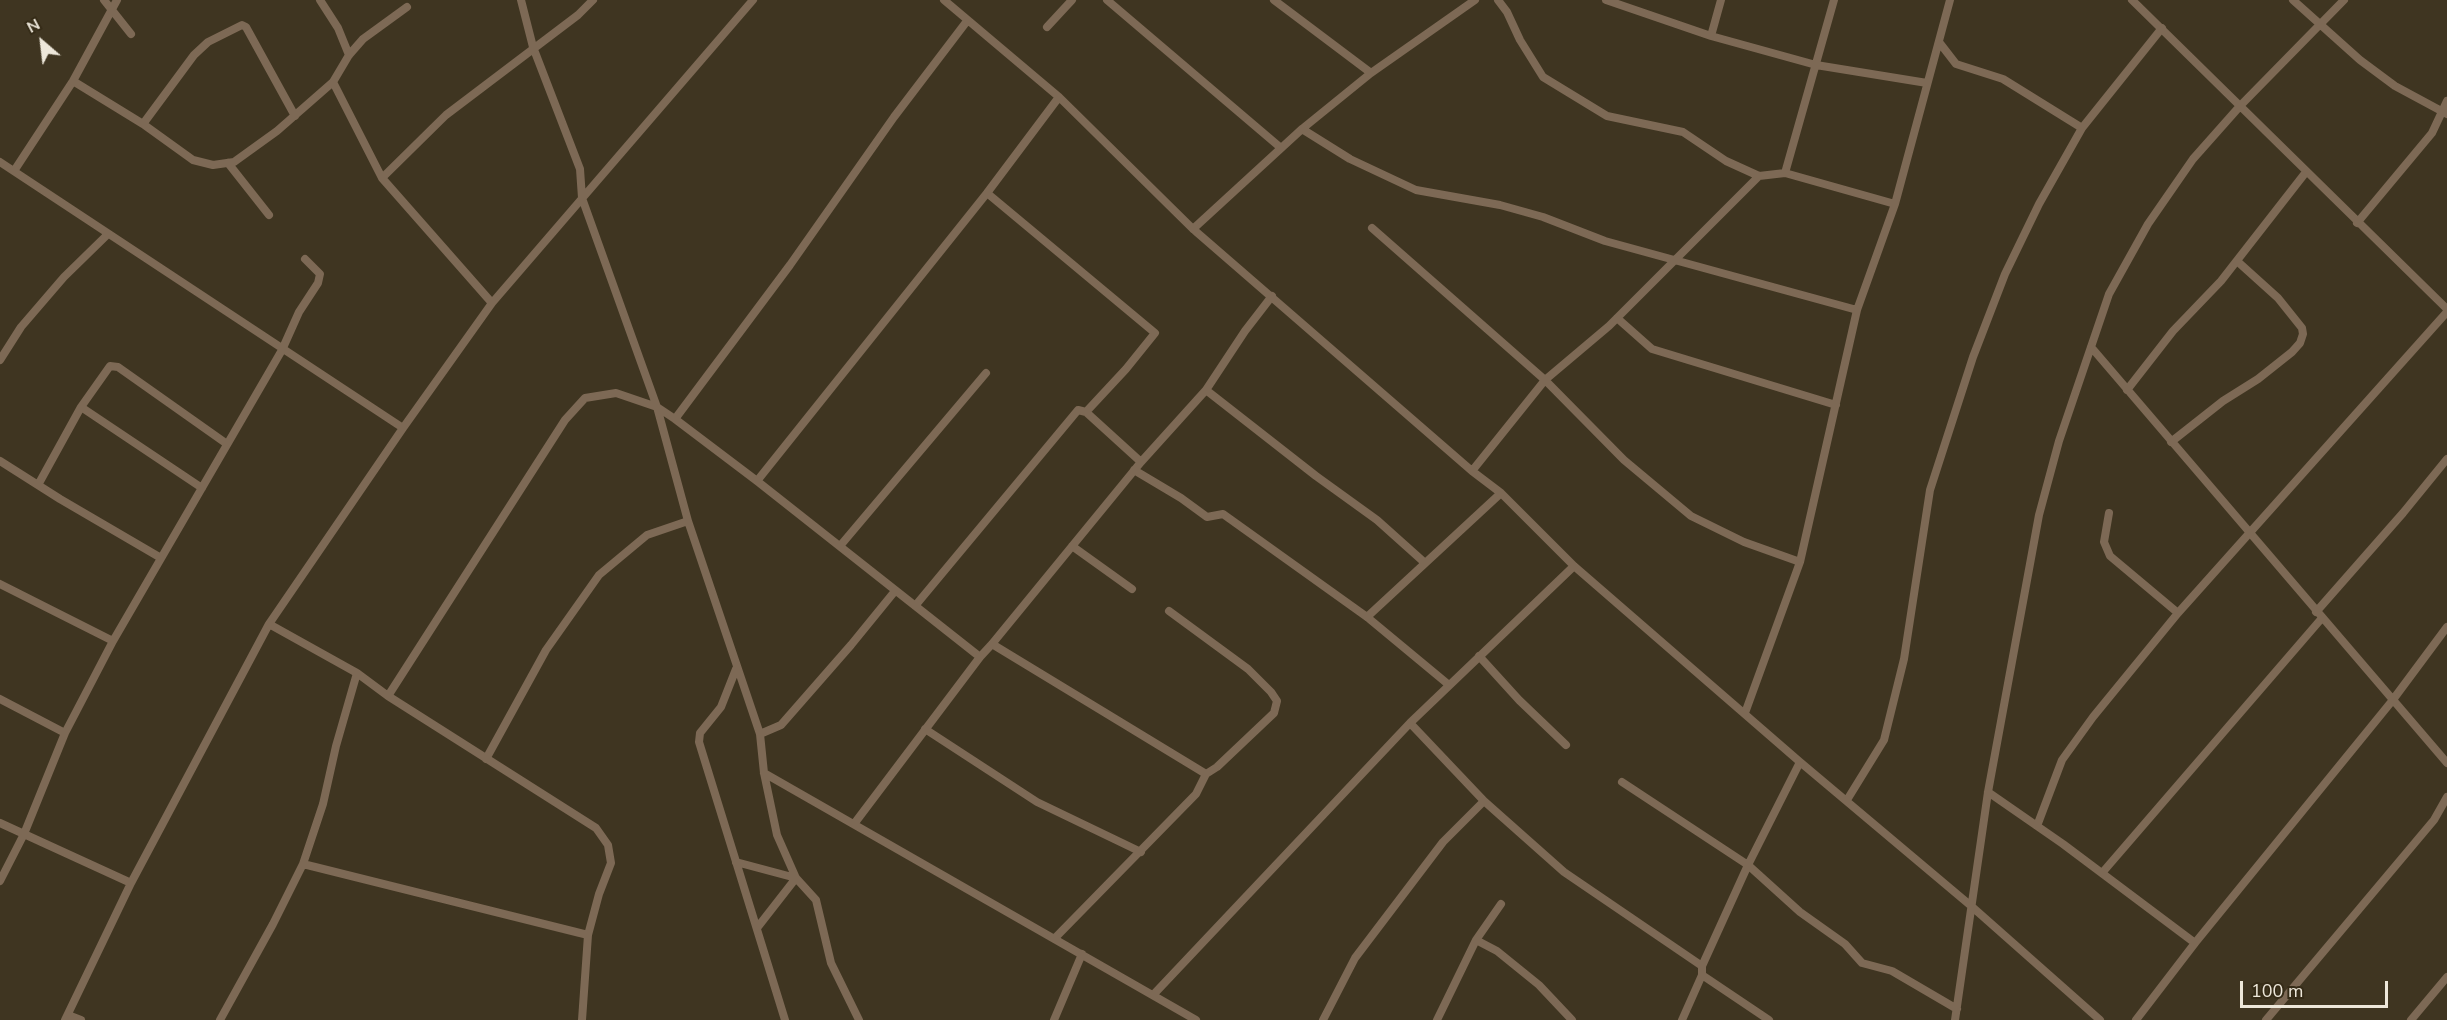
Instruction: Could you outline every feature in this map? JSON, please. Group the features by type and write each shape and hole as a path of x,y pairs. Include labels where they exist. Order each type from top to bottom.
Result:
{"street":[{"path":"104,0 131,34"},
{"path":"14,171 72,81 117,0"},
{"path":"320,0 338,28 349,54"},
{"path":"521,0 533,47 580,169 582,198 657,408 688,521 736,669 760,734 764,773 777,836 796,878 816,900 831,963 859,1020"},
{"path":"382,178 446,115 578,15 593,0"},
{"path":"81,1020 66,1017 131,883 269,624 492,303 753,0"},
{"path":"944,0 1059,97 1193,229 1472,471 1501,493 1574,566 1800,762 1970,905 2100,1020"},
{"path":"1047,27 1072,0"},
{"path":"1107,0 1281,148"},
{"path":"1274,0 1371,73"},
{"path":"1498,0 1543,77 1607,116 1683,132 1726,161 1759,176 1785,173 1895,204"},
{"path":"1606,0 1710,36 1816,65 1927,83"},
{"path":"1710,36 1721,0"},
{"path":"1785,173 1834,0"},
{"path":"1745,713 1800,562 1857,310 1895,204 1950,0"},
{"path":"2037,826 2062,760 2093,717 2178,613 2447,311 2132,0"},
{"path":"2293,0 2360,60 2395,86 2444,113"},
{"path":"1955,1020 1988,792 2039,515 2059,441 2109,294 2148,224 2193,159 2240,106 2344,0"},
{"path":"1193,229 1302,129 1371,73 1471,1"},
{"path":"72,81 143,124 193,160 213,165 234,162 295,116 333,82 349,54 363,39 408,7"},
{"path":"675,419 790,265 894,117 967,21"},
{"path":"143,124 194,55 208,42 242,25 246,27 295,116"},
{"path":"1847,800 1884,740 1904,658 1930,490 1974,357 2005,274 2039,204 2082,128 2162,28"},
{"path":"1939,42 1956,64 2003,79 2082,128"},
{"path":"333,82 382,178 492,303"},
{"path":"757,481 987,193 1059,97"},
{"path":"2357,223 2432,133 2444,113 2447,101"},
{"path":"1302,129 1350,159 1416,190 1500,205 1543,217 1605,241 1857,310"},
{"path":"0,162 107,235 403,428"},
{"path":"228,163 268,215"},
{"path":"2127,390 2173,331 2221,281 2306,172"},
{"path":"1472,471 1545,380 1617,318 1759,176"},
{"path":"987,193 1155,333 1126,369 1086,411"},
{"path":"1372,228 1545,380 1624,460 1690,516 1744,542 1800,562"},
{"path":"0,360 21,327 64,277 107,235"},
{"path":"0,881 24,834 64,734 113,641 282,350 299,312 318,283 320,274 305,259"},
{"path":"2171,442 2223,401 2258,379 2300,343 2302,328 2278,298 2237,261"},
{"path":"854,824 980,657 1134,470 1206,390 1245,331 1272,296"},
{"path":"1617,318 1652,349 1836,405"},
{"path":"2091,347 2447,763"},
{"path":"38,485 81,407 106,369 114,365 227,444"},
{"path":"840,546 986,373"},
{"path":"1206,390 1377,520 1425,563"},
{"path":"388,696 565,420 585,398 616,393 657,408 675,419 980,657"},
{"path":"81,407 202,488"},
{"path":"915,606 1078,410 1086,411 1141,462"},
{"path":"2316,612 2447,459"},
{"path":"0,461 161,558"},
{"path":"1134,470 1181,498 1207,517 1223,514 1367,616 1449,685"},
{"path":"1367,616 1501,493"},
{"path":"2109,513 2104,542 2110,556 2178,613"},
{"path":"486,759 546,650 598,575 647,534 688,521"},
{"path":"1072,546 1132,589"},
{"path":"1154,994 1410,723 1574,566"},
{"path":"0,584 113,641"},
{"path":"760,734 782,725 895,591"},
{"path":"1055,938 1196,794 1206,774 1274,713 1277,701 1248,669 1169,611"},
{"path":"2102,873 2322,618"},
{"path":"269,624 357,673 388,696 596,828 608,845 610,863 588,935 582,1020"},
{"path":"2136,1020 2195,943 2392,701 2447,627"},
{"path":"992,644 1206,774"},
{"path":"1479,657 1566,745"},
{"path":"736,669 721,707 700,733 699,742 785,1020"},
{"path":"220,1020 303,864 323,804 336,746 357,673"},
{"path":"0,699 64,734"},
{"path":"1410,723 1484,801 1564,872 1768,1020"},
{"path":"925,729 1037,802 1141,852"},
{"path":"1682,1020 1748,866 1800,762"},
{"path":"764,773 1196,1020"},
{"path":"1622,782 1748,866 1800,912 1845,944 1862,963 1892,971 1957,1009"},
{"path":"1988,792 2195,943"},
{"path":"2266,1020 2434,820 2447,797"},
{"path":"1323,1020 1355,958 1443,842 1484,801"},
{"path":"0,823 131,883"},
{"path":"736,862 796,878"},
{"path":"303,864 588,935"},
{"path":"756,928 796,878"},
{"path":"1437,1020 1476,940 1501,904"},
{"path":"1476,940 1497,951 1539,985 1572,1020"},
{"path":"1054,1020 1082,954"},
{"path":"2411,1020 2447,977"}]}
